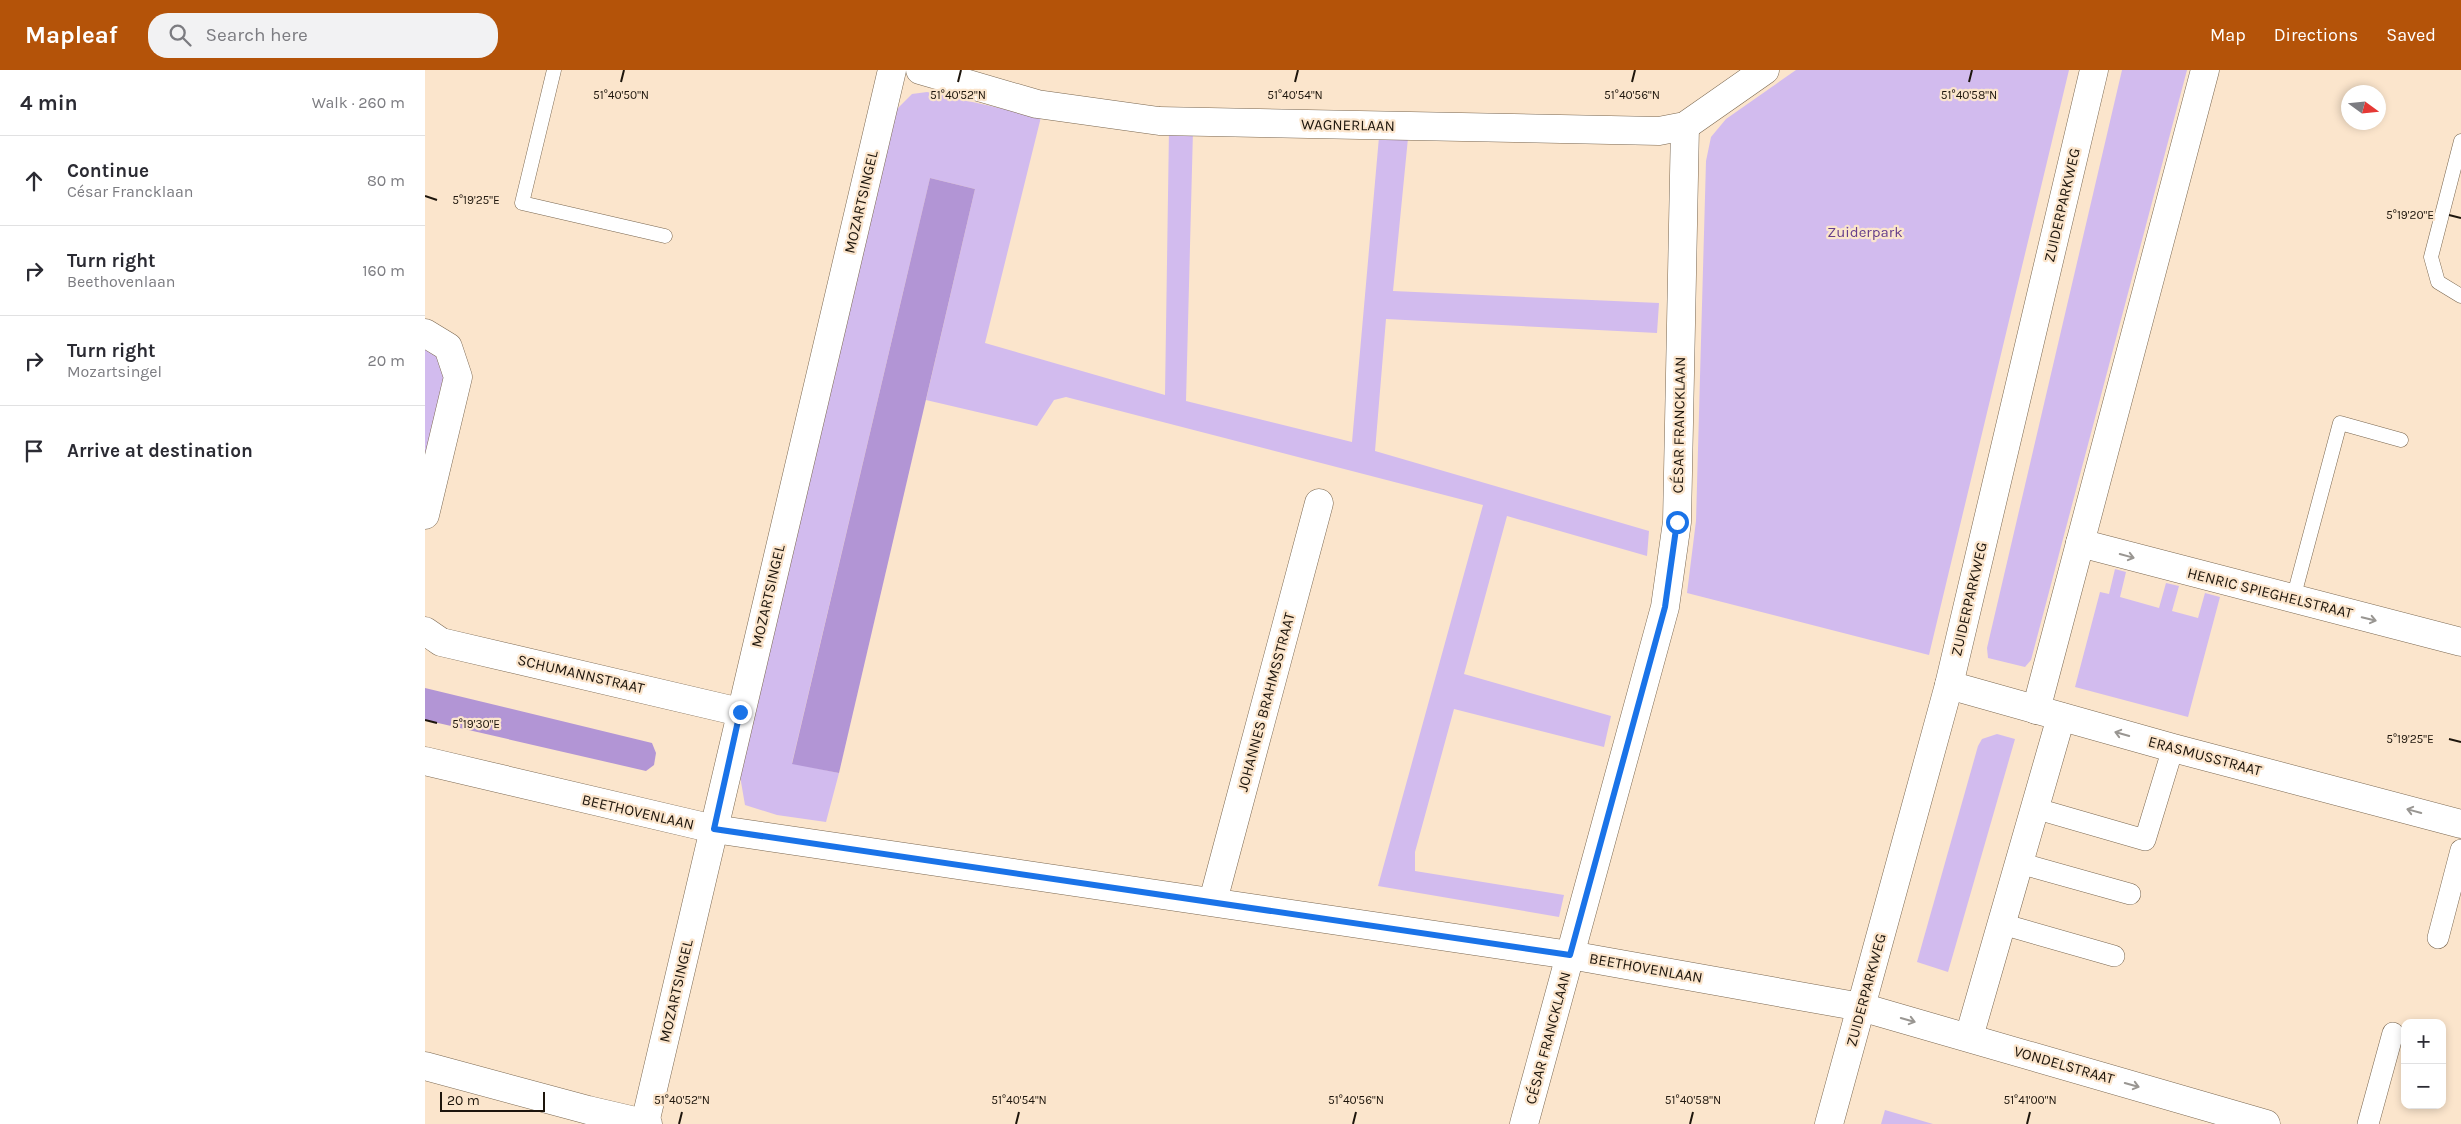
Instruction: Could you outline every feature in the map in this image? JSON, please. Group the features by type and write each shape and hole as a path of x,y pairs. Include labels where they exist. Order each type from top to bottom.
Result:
{"street":[{"name":"MOZARTSINGEL","path":"647,1124 740,712 892,70"},
{"name":"WAGNERLAAN","path":"919,70 1037,104 1159,121 1659,131 1685,126 1765,70"},
{"name":"ZUIDERPARKWEG","path":"1829,1124 1949,685 2094,70"},
{"path":"1969,1037 2034,808 2080,543 2205,70"},
{"name":"CÉSAR FRANCKLAAN","path":"1524,1124 1665,607 1677,522 1685,126"},
{"path":"425,333 448,348 459,377 425,515"},
{"name":"JOHANNES BRAHMSSTRAAT","path":"1213,901 1319,504"},
{"name":"HENRIC SPIEGHELSTRAAT","path":"2080,543 2461,642"},
{"name":"SCHUMANNSTRAAT","path":"425,631 441,642 740,712"},
{"name":"ERASMUSSTRAAT","path":"1949,685 2173,748 2461,824"},
{"path":"2034,808 2145,840 2173,748"},
{"name":"BEETHOVENLAAN","path":"425,761 714,829 1570,955 1861,1007"},
{"path":"2438,938 2461,850"},
{"path":"2019,863 2130,894"},
{"path":"2002,924 2113,956"},
{"name":"VONDELSTRAAT","path":"1861,1007 2266,1124"},
{"path":"2368,1124 2393,1032"},
{"path":"425,1066 647,1124"}],"lane":[{"path":"555,70 522,202 665,236"},
{"path":"2461,141 2431,257 2438,282 2461,296"},
{"path":"2293,599 2340,423 2401,440"}],"green space":[{"name":"Zuiderpark","path":"1796,70 2069,70 1929,655 1687,593 1696,521 1706,161 1711,137 1726,119"},
{"path":"2122,70 2187,70 2031,660 2025,667 1988,658 1987,648"},
{"path":"927,92 1041,117 985,343 1165,395 1169,129 1193,130 1186,401 1352,442 1379,137 1408,138 1393,291 1659,303 1657,333 1386,319 1375,451 1649,531 1647,556 1507,516 1464,674 1611,716 1604,747 1454,709 1415,852 1415,871 1564,895 1559,917 1378,886 1483,505 1066,397 1054,400 1037,426 926,400 975,189 930,178 792,763 839,773 826,822 777,815 745,805 740,776 895,111 912,94"},
{"path":"425,347 445,358 447,384 429,455 425,454"},
{"path":"2115,569 2126,572 2120,597 2159,608 2166,583 2179,586 2172,611 2198,618 2205,593 2220,597 2188,717 2075,687 2100,592 2109,594"},
{"path":"1997,734 2015,739 1948,972 1917,962 1978,746 1982,739"},
{"path":"1885,1110 1933,1124 1881,1124"}],"shaded area":[{"path":"930,178 975,189 839,773 792,764"},
{"path":"425,688 652,743 656,753 654,765 646,771 425,720"}],"route":[{"path":"740,712 714,829 1570,955 1665,607 1677,522"}]}
